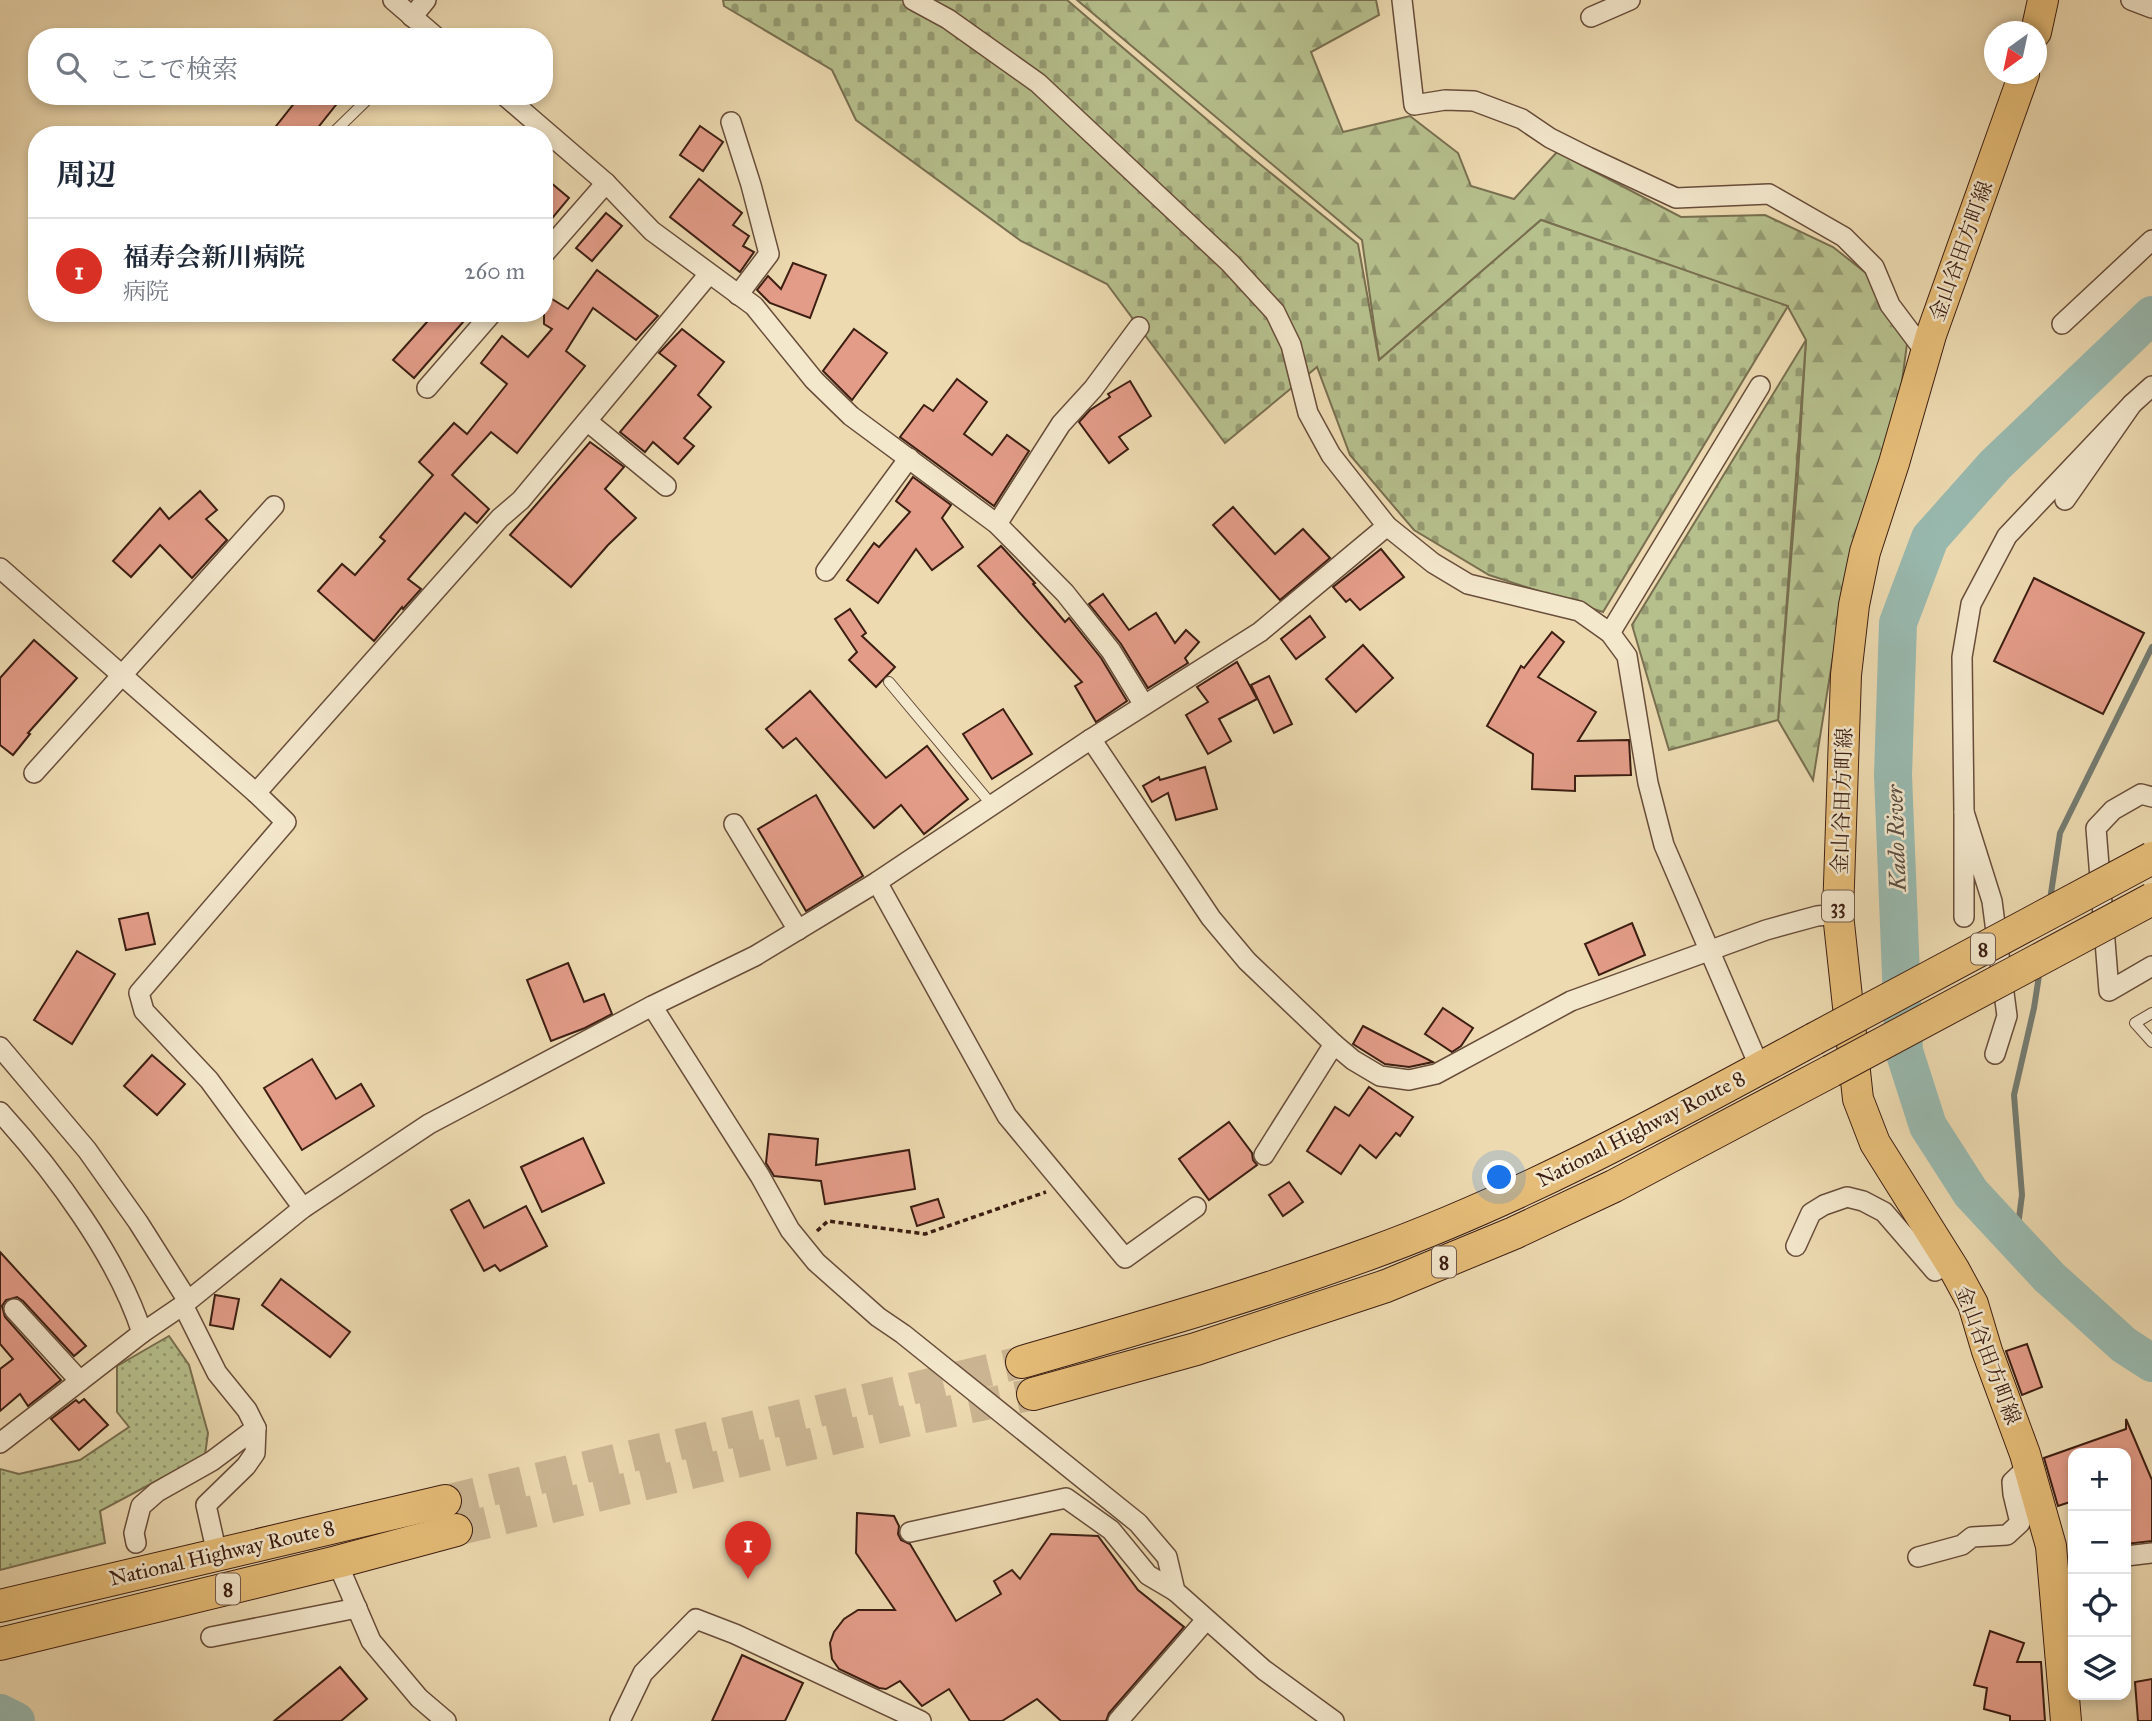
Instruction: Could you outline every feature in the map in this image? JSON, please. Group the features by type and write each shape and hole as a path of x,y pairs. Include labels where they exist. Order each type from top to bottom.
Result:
{"highway":[{"name":"National Highway Route 8","path":"1022,1362 1192,1313 1372,1253 1499,1200 1598,1154 2152,858"},
{"name":"National Highway Route 8","path":"1033,1394 1196,1349 1385,1286 1514,1233 1614,1186 2152,899"},
{"name":"National Highway Route 8","path":"0,1606 217,1554 450,1515 337,1562 0,1644"}],"main road":[{"path":"2038,21 2043,0"},
{"name":"金山谷田方町線","path":"2020,84 1926,353 1894,463 1864,552 1854,605 1846,676 1838,914 1858,1099 1875,1143 1973,1304 2029,1466 2051,1546 2063,1563 2066,1721"}],"street":[{"path":"393,0 425,28"},
{"path":"412,17 426,0"},
{"path":"913,0 948,19 1038,83 1230,263 1275,312 1291,345 1308,413 1331,455 1387,526 1433,563 1468,584 1579,611 1610,633 1627,656 1648,783 1664,845 1760,1068"},
{"path":"1402,0 1414,105 1445,100 1474,101 1522,119 1550,138 1676,198 1769,194 1844,237 1874,267 1890,305 1926,353"},
{"path":"1591,16 1630,0"},
{"path":"2131,0 2152,8"},
{"path":"516,105 540,126"},
{"path":"730,122 751,185 769,254 738,295"},
{"path":"553,137 607,183 652,231 754,306 814,380 850,416 997,524 1065,593 1111,651 1144,705"},
{"path":"553,244 607,183"},
{"path":"2063,324 2152,240"},
{"path":"256,793 500,518 521,500 709,274"},
{"path":"427,388 484,322"},
{"path":"997,524 1061,424 1093,389 1139,327"},
{"path":"1610,633 1760,386"},
{"path":"1964,918 1962,657 1971,604 2007,536 2152,386"},
{"path":"2064,500 2132,404"},
{"path":"587,421 666,486"},
{"path":"826,571 909,458"},
{"path":"34,774 274,506"},
{"path":"0,1443 142,1333 186,1303 303,1208 429,1124 652,1006 755,956 877,882 1091,739 1260,632 1387,526"},
{"path":"0,568 286,822 139,993 144,1011 209,1080 303,1208"},
{"path":"1091,739 1211,918 1247,961 1334,1044 1353,1060 1380,1076 1409,1080 1436,1074 1571,1001 1766,930 1817,916 1838,914"},
{"path":"2152,796 2141,794 2113,810 2096,828 2109,991 2152,966"},
{"path":"1964,811 1994,914 2007,1016 1995,1054"},
{"path":"734,824 798,930"},
{"path":"877,882 1007,1116 1125,1258 1196,1207"},
{"path":"652,1006 760,1176 790,1230 816,1262 878,1317 903,1334 1138,1523 1167,1557 1175,1591"},
{"path":"1264,1155 1334,1044"},
{"path":"0,1047 87,1150 138,1222 186,1303 217,1373 247,1410 256,1428 255,1453 246,1466 205,1504 217,1554"},
{"path":"0,1112 45,1164 104,1251 134,1307 142,1333"},
{"path":"1796,1246 1811,1213 1847,1197 1863,1201 1884,1212 1935,1272 1951,1264"},
{"path":"14,1309 80,1381"},
{"path":"136,1543 134,1533 141,1506 157,1492 212,1461 256,1428"},
{"path":"1918,1557 1962,1545 1972,1537 2007,1535 2015,1530 2020,1523 2012,1482 2029,1466"},
{"path":"910,1532 1066,1498 1111,1530 1148,1576 1175,1591 1264,1670 1328,1719"},
{"path":"2131,1555 2152,1553"},
{"path":"337,1562 371,1641 419,1698 446,1721"},
{"path":"211,1637 357,1608"},
{"path":"620,1721 643,1673 696,1619 746,1639 921,1721"},
{"path":"1118,1721 1206,1620"}],"lane":[{"path":"340,126 362,105"},
{"path":"889,682 992,805"},
{"path":"2152,1013 2135,1023 2152,1042"}],"path":[{"path":"802,1245 828,1221 925,1234 1065,1185"}],"green space":[{"path":"723,0 1067,0 1245,152 1358,244 1379,360 1541,220 1788,306 1603,612 1489,575 1414,530 1350,455 1317,367 1225,443 1107,284 1021,241 856,120 832,70 724,6"},
{"path":"1077,0 1376,0 1379,15 1311,52 1343,132 1410,116 1458,153 1471,186 1514,199 1557,152 1681,217 1765,215 1833,247 1871,277 1907,344 1898,411 1849,558 1813,780 1778,720 1806,340 1788,307 1541,220 1379,360 1362,240"},
{"path":"1806,340 1778,720 1669,750 1632,625"},
{"path":"169,1336 189,1365 208,1433 205,1455 100,1511 105,1543 0,1570 0,1469 19,1474 80,1460 129,1427 117,1412 117,1366"}],"building":[{"path":"293,105 336,105 319,126 276,126"},
{"path":"700,126 723,142 703,171 680,155"},
{"path":"699,179 742,213 733,225 749,236 743,246 754,252 740,272 670,217"},
{"path":"553,185 569,198 553,217"},
{"path":"606,213 622,226 592,261 576,248"},
{"path":"793,263 826,275 810,318 770,303 757,290 768,276 781,289"},
{"path":"597,270 658,316 636,340 593,308 566,351 585,366 517,453 491,432 452,475 489,509 477,523 465,513 408,579 421,589 374,641 318,591 342,564 355,575 385,541 380,537 433,475 419,462 454,423 467,434 507,384 481,363 502,336 528,357 552,329 544,322 553,322 553,300 568,309"},
{"path":"427,322 463,322 414,378 393,360"},
{"path":"682,329 724,362 698,395 711,407 684,438 694,446 678,464 653,442 645,452 620,432 676,366 659,353"},
{"path":"854,329 887,353 852,400 823,371"},
{"path":"957,379 987,402 964,434 992,455 1007,435 1029,451 994,506 900,437 924,405 933,411"},
{"path":"1130,381 1151,416 1119,437 1128,449 1109,463 1079,422 1090,410 1110,397 1108,394"},
{"path":"590,442 624,467 605,489 636,518 571,587 510,535"},
{"path":"913,477 951,505 942,518 963,547 932,570 916,549 878,603 847,580 874,543 879,547 910,512 896,501"},
{"path":"200,491 217,510 206,519 227,540 192,578 160,545 131,577 113,561 160,508 169,519"},
{"path":"1233,507 1275,554 1303,529 1330,558 1280,600 1213,525"},
{"path":"1001,546 1035,583 1033,584 1065,622 1069,618 1101,658 1127,701 1096,722 1075,686 1082,682 978,566"},
{"path":"1381,549 1404,577 1360,610 1350,599 1346,602 1333,587"},
{"path":"2034,578 2144,633 2103,714 1994,661"},
{"path":"1103,594 1129,630 1156,613 1175,643 1186,630 1199,642 1185,658 1188,663 1148,688 1121,644 1089,604"},
{"path":"850,609 866,633 862,636 895,667 876,687 849,660 857,652 835,619"},
{"path":"1310,616 1325,637 1296,659 1281,639"},
{"path":"1552,632 1564,642 1538,677 1596,712 1578,741 1629,740 1631,775 1575,776 1575,791 1532,789 1533,754 1487,726 1521,666 1524,668"},
{"path":"34,640 77,678 28,733 30,734 13,755 0,745 0,678"},
{"path":"1363,645 1393,678 1356,712 1326,679"},
{"path":"1237,662 1257,699 1219,719 1231,741 1208,754 1186,715 1208,702 1197,687"},
{"path":"1269,676 1292,724 1274,733 1251,685"},
{"path":"810,691 886,778 927,746 968,799 924,834 901,805 874,828 796,738 783,748 766,729"},
{"path":"1003,709 1032,754 992,779 963,734"},
{"path":"1205,767 1217,809 1176,820 1168,793 1152,802 1143,786 1159,777 1160,780"},
{"path":"816,795 863,876 806,911 758,829"},
{"path":"148,913 155,944 126,950 119,919"},
{"path":"1632,923 1645,955 1599,975 1585,944"},
{"path":"77,951 115,974 72,1044 34,1020"},
{"path":"568,963 584,1002 604,994 612,1014 551,1041 527,980"},
{"path":"1443,1008 1473,1028 1461,1046 1452,1052 1425,1034"},
{"path":"1363,1026 1433,1062 1409,1067 1385,1064 1353,1044"},
{"path":"152,1055 185,1084 157,1115 124,1086"},
{"path":"312,1059 336,1099 361,1084 374,1106 302,1150 264,1088"},
{"path":"1369,1087 1413,1117 1400,1136 1396,1133 1376,1158 1360,1145 1341,1174 1307,1151 1335,1107 1349,1116"},
{"path":"1229,1122 1252,1153 1257,1165 1209,1200 1179,1159"},
{"path":"769,1134 818,1139 816,1165 909,1150 915,1189 825,1204 821,1181 774,1176 766,1163"},
{"path":"583,1138 604,1183 542,1212 521,1167"},
{"path":"1289,1182 1303,1202 1283,1216 1269,1195"},
{"path":"938,1199 944,1217 917,1226 911,1207"},
{"path":"469,1200 484,1228 526,1206 547,1246 500,1271 495,1265 484,1271 451,1210"},
{"path":"0,1252 86,1346 74,1356 23,1301 17,1297 6,1300 2,1306 5,1317 61,1380 28,1406 20,1394 0,1411 0,1369 13,1359 0,1344"},
{"path":"281,1279 350,1332 330,1357 262,1305"},
{"path":"215,1295 239,1299 233,1329 210,1325"},
{"path":"2027,1344 2042,1387 2022,1395 2006,1351"},
{"path":"84,1399 108,1425 79,1450 51,1419 76,1400 79,1403"},
{"path":"2126,1419 2152,1480 2152,1541 2131,1543 2131,1448 2072,1448 2126,1429"},
{"path":"2068,1450 2068,1503 2058,1506 2044,1458"},
{"path":"857,1513 894,1516 901,1540 910,1544 956,1621 1001,1594 994,1581 1012,1570 1020,1579 1051,1534 1098,1536 1138,1590 1184,1627 1109,1713 1106,1721 1061,1721 1037,1699 1002,1721 970,1721 949,1689 922,1706 900,1681 886,1689 879,1688 839,1669 832,1659 830,1643 844,1619 858,1610 895,1610 856,1553"},
{"path":"1990,1631 2024,1643 2017,1662 2041,1662 2045,1721 2010,1721 2010,1716 1984,1709 1987,1688 1974,1685"},
{"path":"742,1655 803,1683 785,1721 712,1721"},
{"path":"340,1667 367,1699 341,1721 274,1721"},
{"path":"2152,1679 2152,1721 2138,1721 2135,1682"}],"waterway":[{"name":"Kado River","path":"2152,315 1995,465 1930,538 1898,623 1893,775 1904,1051 1928,1126 1971,1193 2049,1277 2124,1345 2152,1363"},
{"path":"2050,900 2060,833 2152,647"},
{"path":"2016,1241 2022,1195 2014,1095 2040,969"},
{"path":"0,1713 16,1721"}],"tunnel":[{"path":"445,1501 1022,1362"},
{"path":"456,1530 910,1420 1033,1394"}],"place":[{"name":"福寿会新川病院","path":"748,1579"}]}
